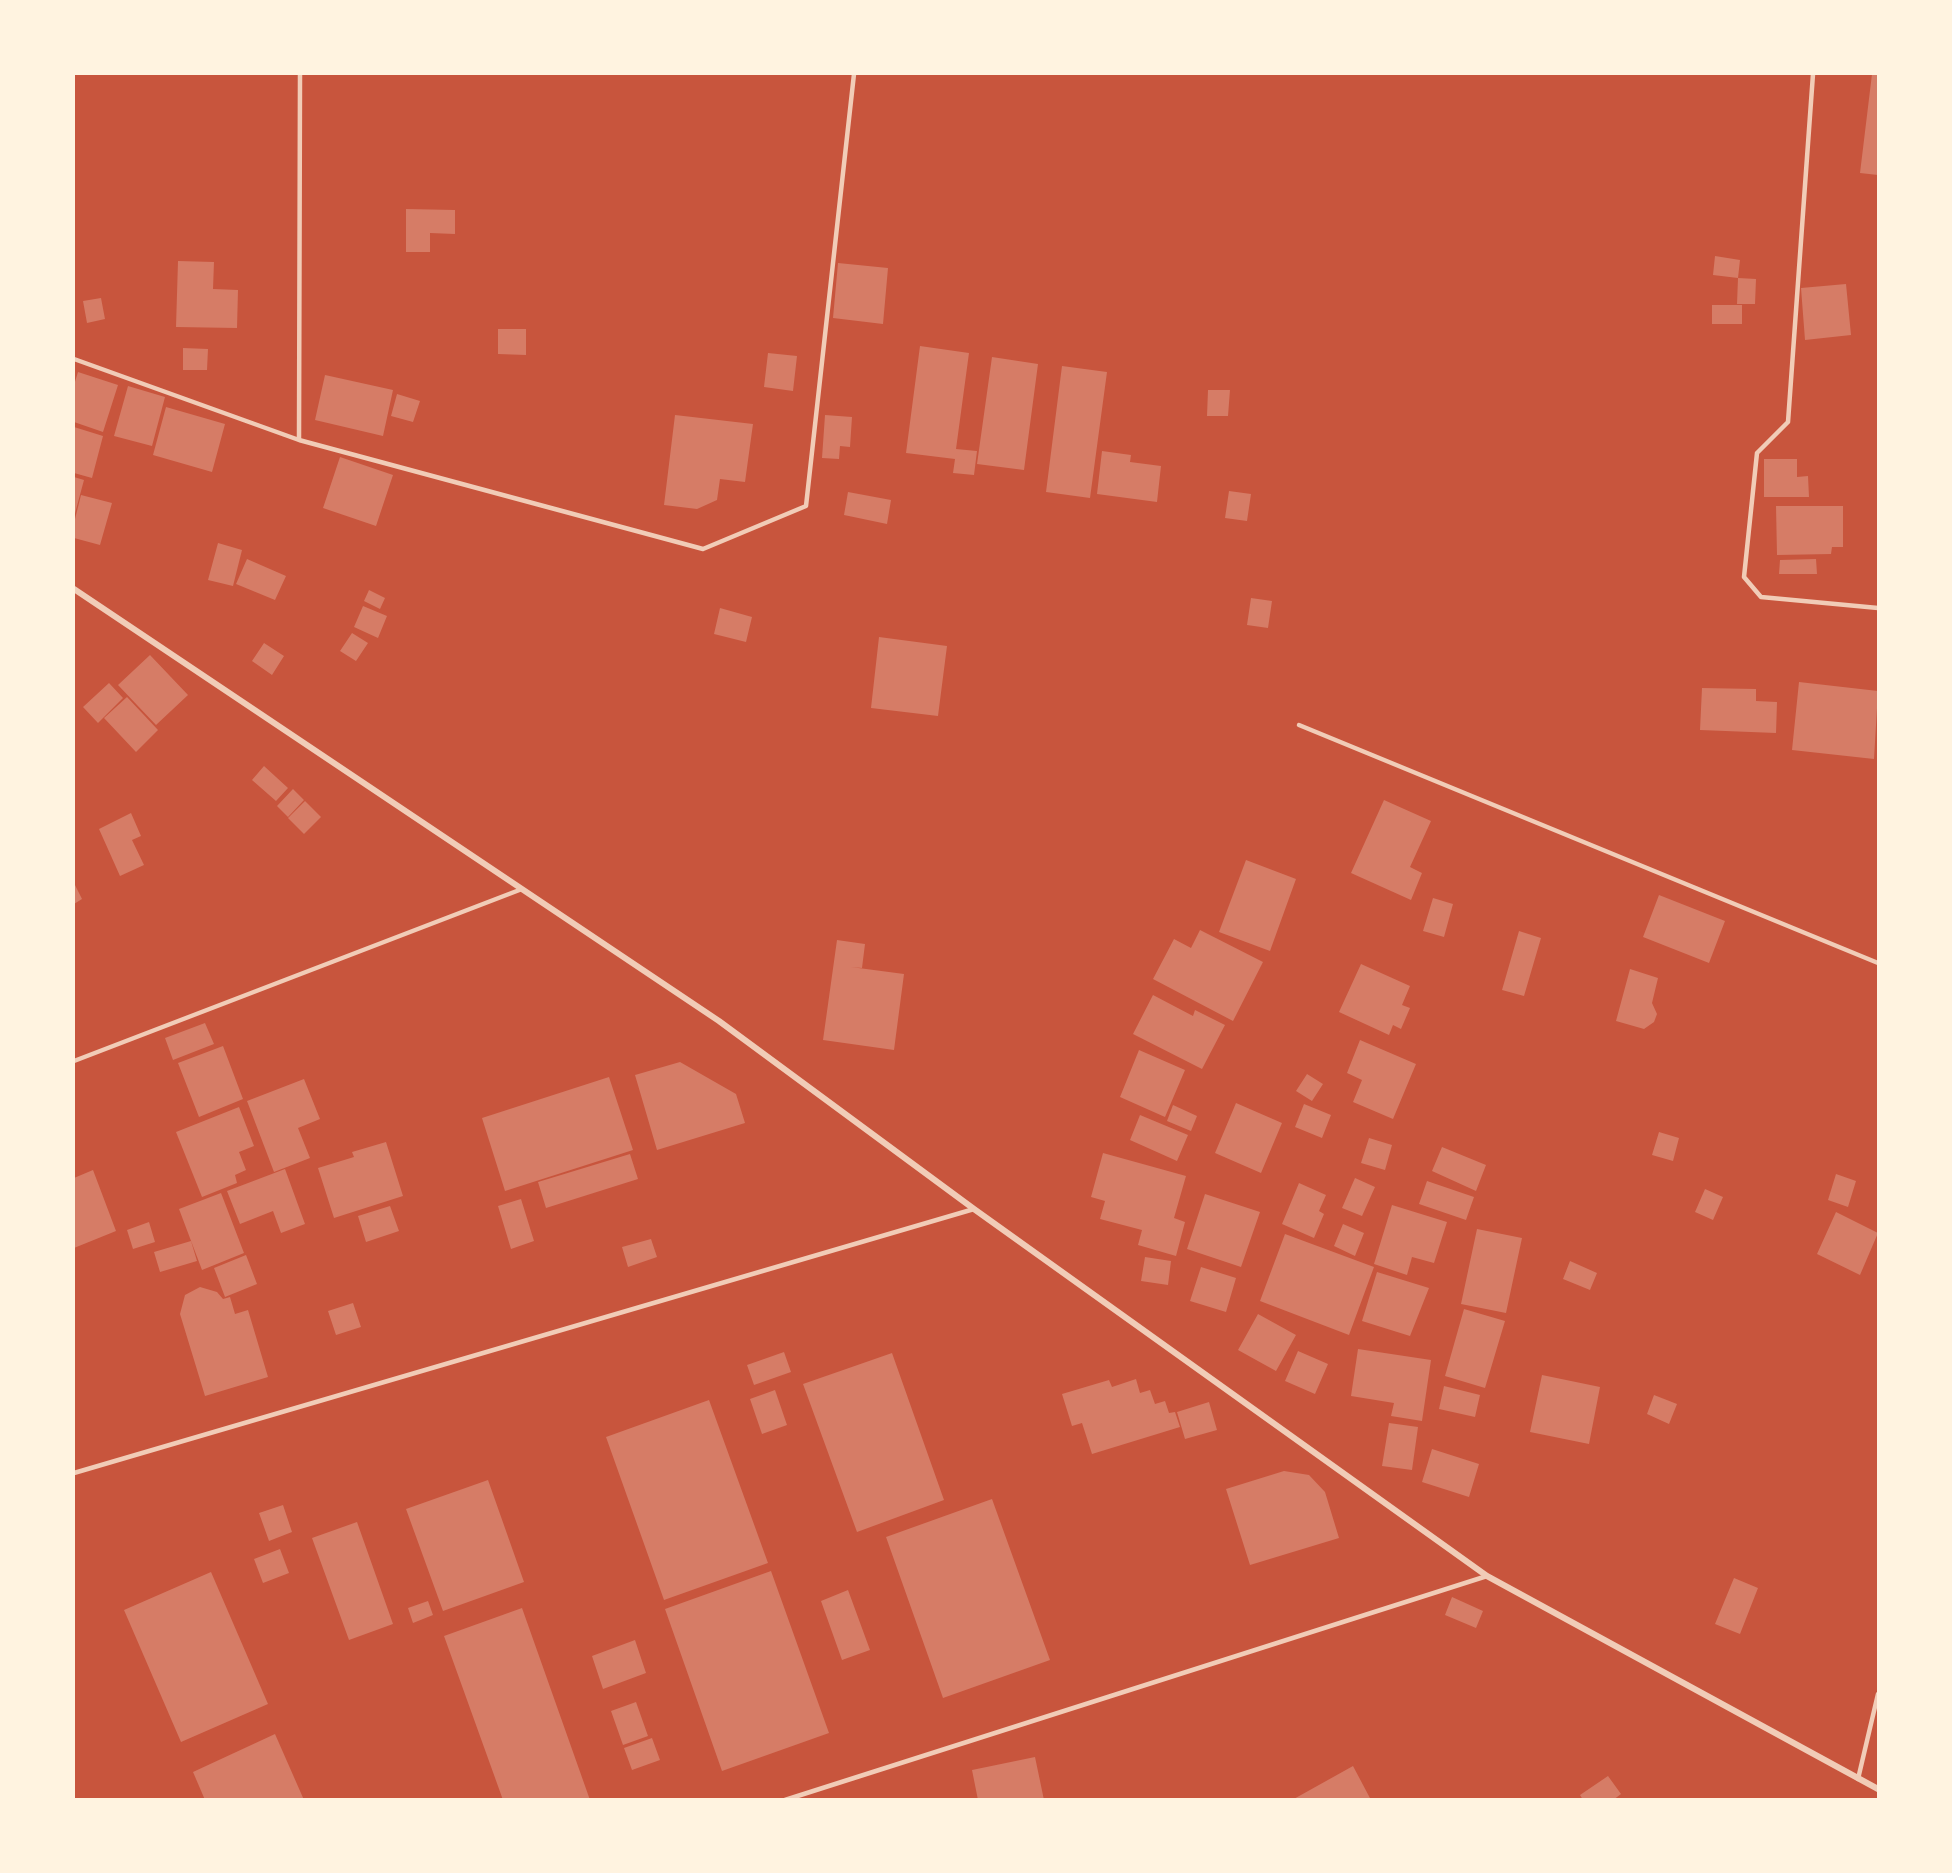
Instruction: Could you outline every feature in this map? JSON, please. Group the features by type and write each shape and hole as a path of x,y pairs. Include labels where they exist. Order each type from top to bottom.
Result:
{"street":[{"path":"74,589 719,1021 974,1209 1486,1576 1878,1789"}],"lane":[{"path":"299,440 300,74"},
{"path":"74,359 299,440 703,549 806,506 854,74"},
{"path":"1813,74 1788,422 1757,453 1744,577 1761,597 1878,608"},
{"path":"1299,725 1878,963"},
{"path":"74,1061 522,889"},
{"path":"74,1473 974,1209"},
{"path":"785,1800 1486,1576"},
{"path":"1858,1779 1878,1694"}],"building":[{"path":"1872,74 1878,74 1878,175 1860,173"},
{"path":"406,209 455,210 455,234 430,233 430,252 406,252"},
{"path":"1715,256 1740,260 1738,278 1713,275"},
{"path":"178,261 214,262 213,289 238,290 237,328 176,327"},
{"path":"838,263 888,268 883,324 833,318"},
{"path":"1738,278 1756,279 1755,304 1737,304"},
{"path":"1846,284 1851,335 1805,340 1801,288"},
{"path":"101,298 105,319 87,323 83,301"},
{"path":"1712,305 1742,305 1742,324 1712,324"},
{"path":"498,329 526,329 526,355 498,354"},
{"path":"920,346 969,353 956,449 977,451 974,475 953,473 955,459 906,453"},
{"path":"183,348 208,349 207,370 183,370"},
{"path":"768,353 797,356 793,391 764,387"},
{"path":"992,357 1038,364 1024,470 977,464"},
{"path":"1062,366 1107,372 1090,498 1046,492"},
{"path":"78,372 118,385 103,432 74,422 74,385"},
{"path":"325,375 393,390 383,436 315,420"},
{"path":"128,386 165,397 152,446 114,436"},
{"path":"1208,390 1230,390 1228,416 1207,416"},
{"path":"397,394 420,401 413,422 391,416"},
{"path":"166,407 225,424 212,472 153,455"},
{"path":"675,415 753,424 745,482 720,479 717,500 697,509 664,505"},
{"path":"825,415 852,417 850,447 840,446 839,459 822,458"},
{"path":"74,427 103,436 92,478 74,473"},
{"path":"1102,451 1131,455 1130,462 1161,466 1157,502 1097,494"},
{"path":"340,457 393,475 376,526 323,508"},
{"path":"1764,459 1797,459 1797,477 1808,476 1809,497 1764,497"},
{"path":"74,477 84,480 74,517"},
{"path":"1229,491 1251,494 1247,521 1225,518"},
{"path":"848,492 891,500 887,524 844,515"},
{"path":"81,495 112,503 100,545 74,538 74,523"},
{"path":"1776,506 1843,506 1843,547 1832,547 1831,554 1777,555"},
{"path":"218,543 242,550 233,586 208,580"},
{"path":"247,559 286,576 275,600 236,584"},
{"path":"1816,559 1817,574 1779,574 1780,560"},
{"path":"369,590 385,598 380,609 364,601"},
{"path":"1251,598 1272,601 1268,628 1247,625"},
{"path":"363,606 387,616 378,638 354,627"},
{"path":"720,608 752,617 746,642 714,634"},
{"path":"352,633 368,643 356,661 340,651"},
{"path":"879,637 947,646 938,716 871,708"},
{"path":"264,643 284,656 272,675 252,661"},
{"path":"150,655 188,695 156,725 118,685"},
{"path":"1799,682 1878,691 1874,759 1792,750"},
{"path":"109,683 123,698 98,723 83,707"},
{"path":"1702,688 1756,689 1756,701 1777,702 1776,733 1700,730"},
{"path":"127,697 158,730 136,752 104,718"},
{"path":"264,766 288,788 276,801 252,780"},
{"path":"293,789 304,800 288,817 277,806"},
{"path":"1384,800 1431,821 1410,867 1422,873 1411,900 1351,873"},
{"path":"305,801 321,817 304,834 288,818"},
{"path":"131,813 141,836 132,840 144,865 120,876 99,829"},
{"path":"1246,860 1296,879 1270,951 1219,932"},
{"path":"74,883 82,899 74,904"},
{"path":"1659,895 1725,921 1709,963 1643,937"},
{"path":"1433,898 1453,904 1444,937 1423,931"},
{"path":"1200,930 1263,962 1233,1021 1153,979 1174,939 1191,948"},
{"path":"1519,931 1541,938 1524,996 1502,990"},
{"path":"837,940 865,944 862,968 851,967 904,974 894,1050 823,1040"},
{"path":"1361,964 1410,986 1402,1005 1410,1008 1401,1029 1393,1025 1389,1035 1339,1012"},
{"path":"1630,969 1658,978 1652,1003 1657,1014 1654,1022 1644,1029 1616,1021"},
{"path":"1153,995 1193,1016 1195,1010 1225,1025 1202,1069 1133,1034"},
{"path":"205,1023 214,1044 173,1060 165,1038"},
{"path":"1360,1040 1416,1064 1393,1119 1353,1102 1362,1080 1347,1073"},
{"path":"223,1046 243,1099 199,1117 178,1063"},
{"path":"1139,1050 1185,1070 1165,1117 1120,1097"},
{"path":"680,1062 736,1094 745,1123 657,1150 635,1075"},
{"path":"1307,1074 1323,1084 1312,1101 1296,1091"},
{"path":"609,1077 633,1150 505,1191 482,1118"},
{"path":"304,1079 320,1119 298,1128 310,1158 274,1172 247,1101"},
{"path":"1236,1103 1282,1123 1261,1173 1215,1153"},
{"path":"1304,1104 1331,1115 1322,1138 1295,1127"},
{"path":"1173,1105 1197,1116 1191,1131 1167,1121"},
{"path":"239,1107 254,1146 239,1152 246,1170 235,1175 237,1183 202,1197 176,1132"},
{"path":"1140,1115 1188,1135 1177,1161 1130,1140"},
{"path":"1659,1132 1679,1138 1673,1161 1652,1155"},
{"path":"1369,1138 1392,1145 1385,1170 1361,1163"},
{"path":"386,1142 403,1196 334,1218 318,1168 354,1157 352,1152"},
{"path":"1442,1147 1486,1165 1476,1191 1432,1171"},
{"path":"1103,1153 1186,1176 1174,1218 1185,1222 1176,1256 1138,1245 1142,1230 1100,1219 1105,1201 1091,1197"},
{"path":"630,1154 638,1179 546,1208 538,1182"},
{"path":"285,1169 305,1224 281,1233 273,1211 240,1224 227,1191"},
{"path":"93,1170 116,1231 74,1248 74,1178"},
{"path":"1836,1174 1856,1181 1848,1207 1828,1200"},
{"path":"1355,1178 1375,1187 1362,1216 1342,1208"},
{"path":"1427,1181 1474,1197 1466,1220 1419,1204"},
{"path":"1299,1183 1326,1195 1319,1211 1324,1214 1314,1238 1282,1224"},
{"path":"1705,1189 1723,1197 1713,1220 1695,1212"},
{"path":"221,1193 244,1253 202,1270 179,1209"},
{"path":"1205,1194 1260,1212 1241,1267 1187,1249"},
{"path":"521,1199 534,1241 511,1249 498,1206"},
{"path":"1392,1205 1447,1222 1434,1263 1412,1257 1407,1275 1374,1264"},
{"path":"390,1206 399,1231 366,1242 358,1216"},
{"path":"1836,1212 1878,1233 1860,1275 1817,1254"},
{"path":"149,1222 155,1242 133,1249 127,1230"},
{"path":"1343,1224 1364,1233 1355,1256 1334,1246"},
{"path":"1477,1229 1522,1238 1506,1313 1461,1304"},
{"path":"1285,1234 1374,1267 1349,1335 1260,1301"},
{"path":"651,1239 657,1257 628,1267 622,1247"},
{"path":"191,1241 197,1261 160,1272 154,1252"},
{"path":"246,1255 257,1284 225,1297 214,1268"},
{"path":"1145,1257 1171,1261 1168,1285 1141,1281"},
{"path":"1570,1261 1597,1273 1590,1290 1563,1279"},
{"path":"1201,1267 1236,1278 1226,1312 1190,1301"},
{"path":"1377,1272 1429,1288 1410,1336 1362,1321"},
{"path":"200,1287 217,1292 223,1299 230,1297 235,1314 248,1310 268,1377 205,1396 180,1314 185,1295"},
{"path":"353,1303 361,1327 336,1335 328,1311"},
{"path":"1464,1309 1505,1321 1485,1388 1445,1376"},
{"path":"1258,1314 1296,1335 1276,1371 1238,1350"},
{"path":"1358,1349 1431,1360 1422,1421 1391,1416 1394,1403 1351,1396"},
{"path":"1298,1351 1328,1364 1315,1394 1285,1381"},
{"path":"784,1352 791,1372 754,1385 747,1365"},
{"path":"892,1353 944,1500 857,1532 803,1384"},
{"path":"1542,1375 1600,1387 1589,1444 1530,1432"},
{"path":"1136,1379 1140,1393 1150,1390 1155,1404 1165,1401 1169,1413 1175,1412 1180,1427 1092,1454 1082,1423 1072,1426 1062,1394 1109,1380 1112,1387"},
{"path":"1444,1386 1480,1395 1475,1417 1439,1409"},
{"path":"775,1390 787,1425 762,1434 750,1399"},
{"path":"1654,1395 1677,1404 1669,1424 1647,1414"},
{"path":"709,1400 768,1563 664,1600 606,1437"},
{"path":"1209,1402 1217,1430 1185,1439 1177,1412"},
{"path":"1389,1423 1418,1427 1412,1470 1382,1466"},
{"path":"1432,1449 1479,1464 1469,1497 1422,1482"},
{"path":"1284,1471 1309,1475 1325,1492 1339,1538 1250,1565 1226,1489"},
{"path":"488,1480 524,1582 443,1611 406,1509"},
{"path":"992,1499 1050,1660 943,1698 886,1537"},
{"path":"283,1505 292,1532 269,1541 259,1513"},
{"path":"357,1522 393,1624 349,1640 312,1538"},
{"path":"280,1549 289,1573 263,1583 254,1559"},
{"path":"771,1571 829,1733 722,1771 665,1609"},
{"path":"211,1572 268,1704 181,1742 124,1610"},
{"path":"1734,1578 1758,1588 1740,1634 1715,1624"},
{"path":"848,1590 870,1650 842,1660 821,1601"},
{"path":"1452,1597 1483,1611 1476,1628 1445,1615"},
{"path":"428,1601 433,1615 413,1623 408,1608"},
{"path":"522,1608 590,1800 503,1800 444,1636"},
{"path":"635,1640 646,1673 603,1689 592,1656"},
{"path":"636,1702 648,1736 623,1745 611,1711"},
{"path":"275,1734 304,1800 205,1800 193,1772"},
{"path":"652,1738 660,1760 632,1770 624,1748"},
{"path":"1035,1757 1044,1800 978,1800 972,1770"},
{"path":"1353,1766 1371,1800 1292,1800"},
{"path":"1608,1776 1621,1794 1613,1800 1583,1800 1580,1795"}]}
